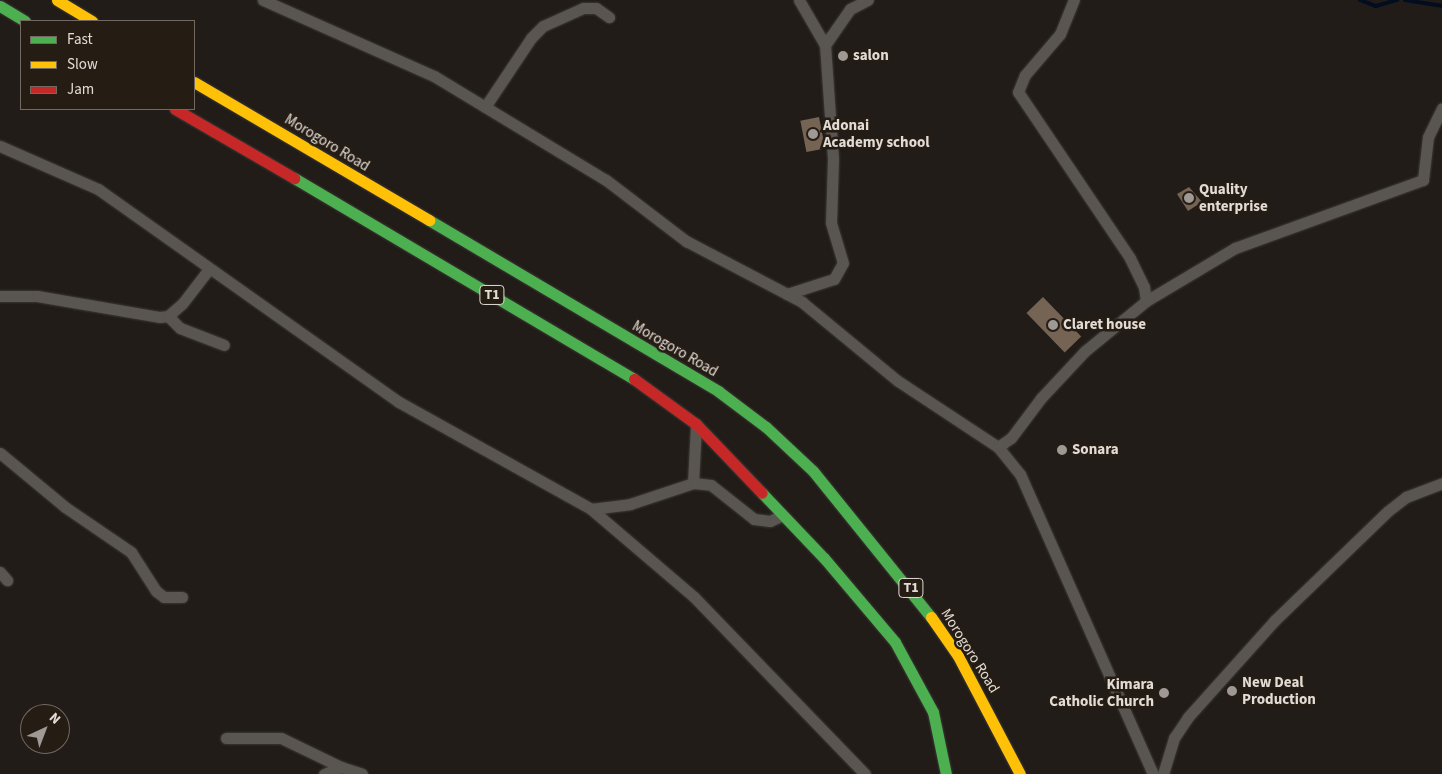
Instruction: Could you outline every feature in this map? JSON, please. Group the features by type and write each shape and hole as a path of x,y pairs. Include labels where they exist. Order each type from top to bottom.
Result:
{"highway":[{"path":"57,0 90,20"},
{"path":"0,6 24,20"},
{"name":"Morogoro Road","path":"195,83 718,391 766,427 813,471 913,591 958,656 1020,774"},
{"name":"T1","path":"176,110 567,337 660,395 696,424 783,515 895,642 933,712 946,774"}],"street":[{"path":"263,0 434,76 606,180 686,241 786,294 818,314 898,381 998,447 1020,474 1154,774"},
{"path":"786,294 834,279 843,268 831,223 832,159 825,45 799,0"},
{"path":"825,45 850,9 868,0"},
{"path":"1074,0 1060,34 1025,75 1018,92 1130,258 1144,287 1146,301"},
{"path":"485,107 531,38 543,26 583,8 596,8 609,17"},
{"path":"998,447 1011,438 1041,398 1085,351 1146,301 1235,248 1422,180 1428,137 1442,108"},
{"path":"0,146 98,189 399,402 592,509 694,597 865,774"},
{"path":"168,316 209,269"},
{"path":"0,296 38,296 110,311 168,316 180,328 224,345"},
{"path":"693,483 696,424"},
{"path":"0,453 65,507 132,552 156,591 164,597 182,597"},
{"path":"592,509 630,504 693,483 711,485 754,519 770,521 783,515"},
{"path":"1163,774 1174,738 1188,717 1274,621 1388,511 1406,497 1442,483"},
{"path":"226,738 281,738 342,767 362,774"},
{"path":"324,774 342,767"}],"building":[{"name":"Adonai Academy school","path":"819,117 825,148 806,152 800,121"},
{"name":"Quality enterprise","path":"1189,187 1202,202 1188,211 1177,194"},
{"name":"Claret house","path":"1043,297 1081,337 1065,353 1026,313"}],"waterway":[{"path":"1360,0 1376,6 1397,0"},
{"path":"1405,0 1442,6"}],"traffic: fast":[{"path":"0,6 23,20"},
{"path":"294,178 634,379"},
{"path":"429,220 718,391 766,427 813,471 931,617"},
{"path":"762,493 824,558 895,642 933,712 946,774"}],"traffic: slow":[{"path":"57,0 90,20"},
{"path":"195,83 429,220"},
{"path":"931,617 958,656 1020,774"}],"traffic: jam":[{"path":"177,110 294,178"},
{"path":"634,379 696,424 762,493"}],"place":[{"name":"salon","path":"843,56"},
{"name":"Adonai Academy school","path":"813,134"},
{"name":"Quality enterprise","path":"1189,198"},
{"name":"Claret house","path":"1053,325"},
{"name":"Sonara","path":"1062,450"},
{"name":"New Deal Production","path":"1232,691"},
{"name":"Kimara Catholic Church","path":"1164,693"}]}
